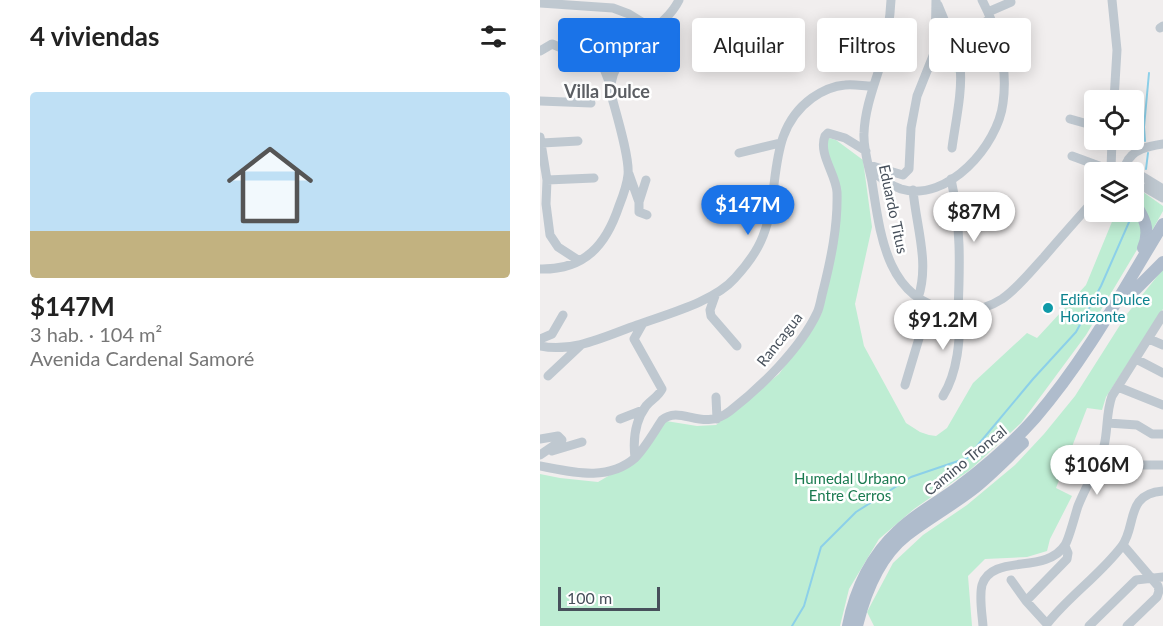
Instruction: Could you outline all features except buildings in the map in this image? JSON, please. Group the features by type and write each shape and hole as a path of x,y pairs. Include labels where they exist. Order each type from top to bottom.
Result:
{"main road":[{"path":"1109,312 1146,238 1144,220"},
{"name":"Camino Troncal","path":"848,626 855,596 864,576 889,541 899,530 959,487 1017,438 1068,376 1163,224"},
{"name":"Camino Troncal","path":"857,626 864,598 871,584 892,552 906,536 972,490 1025,441 1053,409 1085,364 1163,240"},
{"path":"1128,297 1163,262"}],"street":[{"path":"667,18 679,0"},
{"name":"Eduardo Titus","path":"891,0 881,62 872,86 865,125 866,151 887,257 896,276 906,288 929,304 959,311 980,309 1008,294 1084,211"},
{"path":"936,0 943,18"},
{"path":"869,167 903,175 909,169 910,128 917,96 935,51 936,0"},
{"path":"869,167 883,180 901,189 925,190 965,170 983,151 998,126 1004,94 1002,59 998,39 982,0"},
{"path":"1112,0 1117,50 1115,90"},
{"path":"985,18 1011,2"},
{"path":"540,3 613,8 636,18"},
{"path":"540,51 552,44 558,47"},
{"path":"605,72 629,174 639,202"},
{"path":"610,86 615,72"},
{"path":"952,148 960,72"},
{"path":"540,346 561,349 583,344 643,323 696,303 716,293 737,277 752,257 764,235 779,147 786,125 800,106 823,91 845,85 872,86"},
{"path":"540,101 591,103"},
{"path":"1070,119 1084,123"},
{"name":"Rancagua","path":"717,419 776,370 818,312 832,252 837,201 836,184 824,147 825,136 828,133 835,134 866,151"},
{"path":"578,141 541,140 547,180 544,212 548,227 553,242 578,260"},
{"path":"1126,162 1139,150 1163,144"},
{"path":"739,153 779,147"},
{"path":"779,147 787,163"},
{"path":"1072,156 1094,162"},
{"path":"540,269 569,264 598,247 606,238 615,219 629,174"},
{"path":"547,180 594,178"},
{"path":"943,396 952,382 959,340 961,248 951,179"},
{"path":"646,180 639,202 639,212 647,215"},
{"path":"1144,180 1163,189"},
{"path":"1144,188 1163,198"},
{"path":"913,190 916,222 924,257 918,298"},
{"path":"716,293 710,313 737,346"},
{"path":"905,385 929,304"},
{"path":"540,339 552,334 563,315"},
{"path":"983,626 982,587 991,572 997,568 1049,559 1065,546 1078,505 1104,444 1109,403 1163,315"},
{"path":"634,458 633,444 643,410 662,388 634,339 643,323"},
{"path":"1149,339 1163,345"},
{"path":"548,376 583,344"},
{"path":"1136,359 1163,373"},
{"path":"1118,387 1163,405"},
{"path":"540,466 581,473 601,474 614,470 634,458 668,415 674,414 698,420 717,419 716,397"},
{"path":"620,419 643,410"},
{"path":"1107,423 1137,425 1152,434 1163,434"},
{"path":"540,439 558,436 561,438 561,442 542,454"},
{"path":"542,454 582,442"},
{"path":"1100,457 1124,459 1136,465 1163,465"},
{"path":"1045,625 1123,545 1133,514 1142,499 1155,492 1163,491"},
{"path":"1123,545 1160,591 1157,597 1127,626"},
{"path":"1026,601 1067,559 1068,553 1065,546"},
{"path":"1089,626 1136,580 1163,578"},
{"path":"1011,580 1045,625 1058,626"}],"green space":[{"name":"Humedal Urbano Entre Cerros","path":"829,138 836,140 863,160 872,227 855,304 864,346 906,423 929,435 936,436 947,428 973,383 1027,333 1037,338 1086,285 1112,222 1139,222 1143,231 1141,243 1086,335 1021,423 970,470 914,509 879,539 849,589 840,626 540,626 540,474 598,482 634,461 666,421 697,426 716,425 779,374 821,315 837,188 827,155 826,141"},
{"path":"1144,193 1163,206 1163,211 1149,236 1143,222"},
{"path":"1163,269 1163,309 1106,397 1102,410 1087,408 1056,488 1072,496 1050,539 1047,551 1027,557 985,559 968,576 972,626 874,626 867,612 893,563 923,535 967,505 1015,465 1044,434 1075,396 1127,314"}],"waterway":[{"path":"1145,141 1144,127 1149,73"},
{"path":"1146,169 1148,153"},
{"path":"792,626 804,606 821,547 856,512 911,477 967,458 1076,332 1101,286 1129,222"}],"place":[{"name":"Edificio Dulce Horizonte","path":"1048,308"}],"district":[{"name":"Villa Dulce","path":"607,91"}]}
